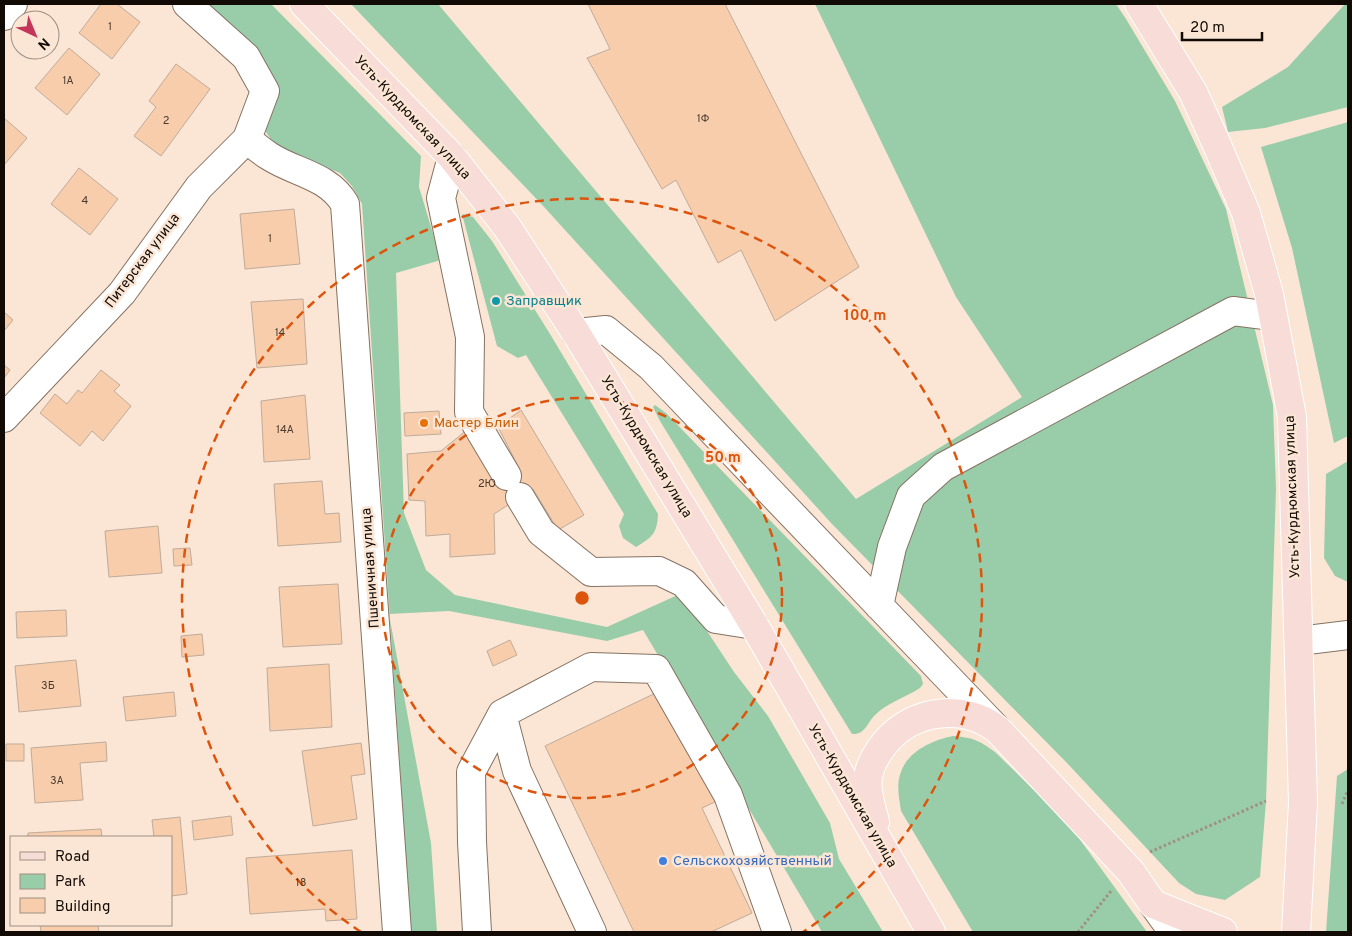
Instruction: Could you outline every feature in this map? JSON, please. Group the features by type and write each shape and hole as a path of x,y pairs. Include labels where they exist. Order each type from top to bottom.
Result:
{"main road":[{"name":"Усть-Курдюмская улица","path":"304,4 452,157 507,227 576,333 754,625 931,932"},
{"name":"Усть-Курдюмская улица","path":"1139,4 1192,92 1246,213 1269,294 1292,417 1303,803 1296,932"},
{"path":"882,848 867,779 875,757 892,735 916,719 930,714 960,713 981,719 998,730 1131,872 1154,904 1223,932"}],"street":[{"path":"4,16 13,4"},
{"name":"Питерская улица","path":"4,418 122,294 199,187 246,139 265,91 246,57 188,4"},
{"name":"Пшеничная улица","path":"246,139 269,156 327,184 338,193 345,204 397,932"},
{"path":"452,157 441,198 470,336 469,412 541,532 591,572 659,571 684,583 716,619 754,625"},
{"path":"879,606 892,547 911,496 943,467 1232,311 1272,316"},
{"path":"576,333 606,330 651,367 998,730"},
{"path":"1299,641 1348,635"},
{"path":"477,932 472,842 471,772 502,714 591,667 656,669 728,795 777,932"},
{"path":"502,714 517,771 592,932"},
{"path":"1154,904 1174,932"}],"path":[{"path":"1342,804 1348,790"},
{"path":"1150,852 1266,801"},
{"path":"1078,932 1111,891"}],"green space":[{"path":"205,4 271,4 421,156 419,187 441,260 396,273 404,513 426,570 455,595 607,627 682,593 734,672 768,716 830,823 839,859 883,932 822,932 643,630 607,641 449,611 390,614 362,204 352,186 340,173 276,147 264,129 278,89"},
{"path":"351,4 438,4 856,499 1022,397 956,297 815,4 1116,4 1175,101 1226,209 1273,405 1276,489 1266,801 1260,877 1225,900 1196,894 1179,883 1067,763 832,524 545,208"},
{"path":"1345,4 1348,4 1348,107 1265,128 1228,132 1222,107 1288,67"},
{"path":"1348,122 1348,436 1334,443 1292,248 1261,147"},
{"path":"462,214 473,217 492,241 658,514 657,526 653,534 636,547 623,538 619,526 624,514 526,355 518,358 497,346"},
{"path":"655,405 666,413 921,676 923,684 920,688 885,707 875,715 863,731 852,734 660,421 653,407"},
{"path":"1348,461 1348,582 1335,576 1324,558 1326,474"},
{"path":"390,619 431,843 437,932 411,932"},
{"path":"953,736 976,740 995,752 1068,823 1147,932 973,932 901,811 899,796 899,777 909,758 915,752 937,740"},
{"path":"1348,769 1348,932 1326,932 1337,776"}],"building":[{"path":"101,4 117,4 140,22 112,59 79,33"},
{"path":"588,4 725,4 859,267 775,321 741,250 718,263 676,180 662,189 587,58 610,49"},
{"path":"69,48 100,74 67,115 35,88"},
{"path":"176,64 210,89 161,156 134,136 156,107 149,101"},
{"path":"4,118 27,138 4,165"},
{"path":"79,168 118,199 90,235 51,204"},
{"path":"294,209 300,264 245,269 240,214"},
{"path":"303,299 307,364 257,368 251,302"},
{"path":"4,312 13,320 4,331"},
{"path":"4,365 10,370 4,378"},
{"path":"101,370 120,385 114,391 131,406 103,441 92,431 80,446 40,413 55,394 67,404 78,390 82,393"},
{"path":"305,395 310,459 264,462 261,401"},
{"path":"521,410 584,515 558,530 533,489 494,514 495,554 450,557 450,534 426,536 425,501 409,500 407,454 441,451 468,429 507,476 519,468 498,427"},
{"path":"439,411 441,434 405,436 404,413"},
{"path":"322,481 325,514 339,513 341,542 278,546 274,484"},
{"path":"158,526 162,573 109,577 105,531"},
{"path":"190,548 192,565 174,566 173,549"},
{"path":"338,584 342,644 283,647 279,587"},
{"path":"66,610 67,636 17,638 16,612"},
{"path":"202,634 204,655 182,657 181,636"},
{"path":"510,640 517,655 493,666 487,651"},
{"path":"76,660 81,706 19,712 15,666"},
{"path":"329,664 332,727 270,731 267,668"},
{"name":"Сельскохозяйственный","path":"664,689 717,801 702,808 752,913 711,932 634,932 545,746"},
{"path":"174,692 176,716 126,721 123,697"},
{"path":"106,742 107,761 80,763 83,800 35,803 31,748"},
{"path":"361,743 365,774 351,776 357,819 313,826 302,751"},
{"path":"6,744 24,744 24,761 6,761"},
{"path":"231,816 233,835 194,840 192,821"},
{"path":"180,817 187,894 172,896 172,836 154,836 152,820"},
{"path":"101,829 102,836 28,836 28,833"},
{"path":"352,850 357,919 326,921 325,909 250,914 246,858"},
{"path":"40,926 98,926 99,932 41,932"}],"place":[{"name":"Заправщик","path":"496,301"},
{"name":"Мастер Блин","path":"424,423"},
{"name":"Сельскохозяйственный","path":"663,861"}]}
